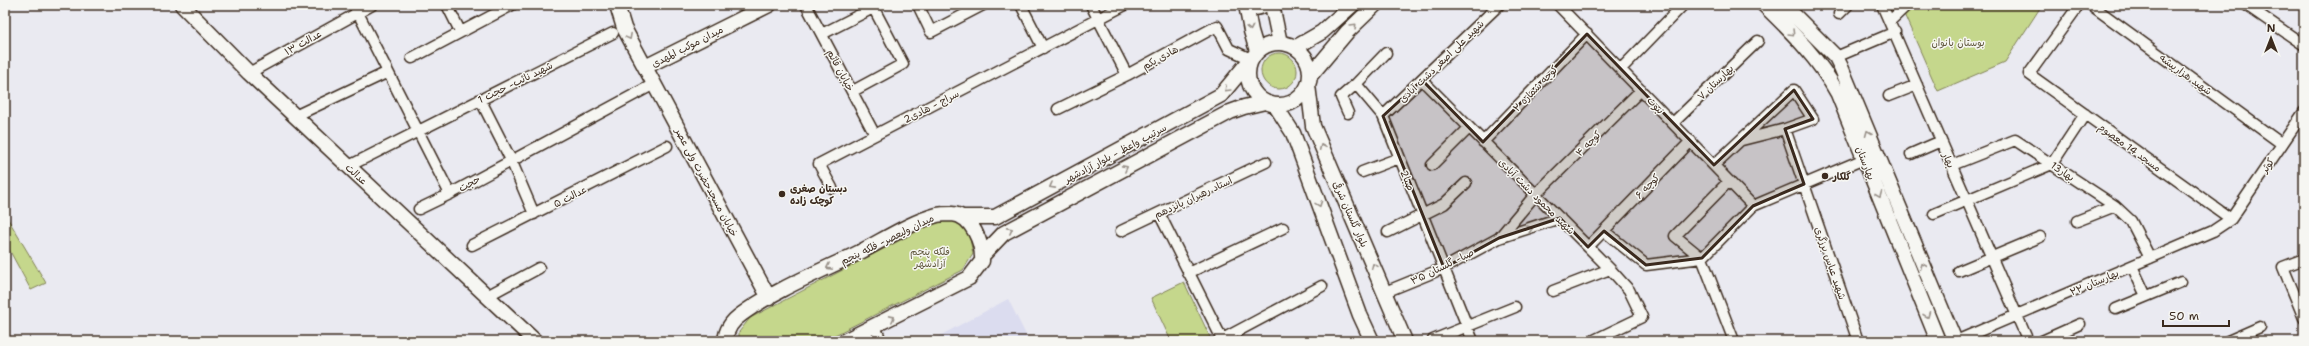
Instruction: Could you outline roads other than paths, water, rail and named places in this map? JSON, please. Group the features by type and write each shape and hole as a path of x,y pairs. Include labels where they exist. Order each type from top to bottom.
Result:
{"main road":[{"name":"عدالت","path":"182,5 249,73 535,341"},
{"name":"میدان موکب المهدی","path":"617,5 624,28 645,67 769,5"},
{"path":"1248,5 1252,8 1260,8 1264,5"},
{"path":"1248,5 1254,55 1248,71 1249,83 1255,94 1270,103 1293,133 1360,315 1372,341"},
{"path":"1272,5 1280,42"},
{"path":"1296,47 1322,32 1352,5"},
{"path":"1270,103 1295,100 1347,32 1375,5"},
{"name":"بهارستان","path":"1764,5 1811,51 1828,74 1871,157 1955,341"},
{"name":"بهارستان","path":"1784,5 1836,57 1938,341"},
{"path":"1322,32 1322,40 1327,47 1335,49"},
{"path":"1254,55 1268,44 1280,42 1296,47 1307,60 1309,81"},
{"name":"سرتیپ واعظ - بلوار آزادشهر","path":"963,217 995,217 1221,95 1254,55"},
{"name":"خیابان مسجدحضرت ولی عصر","path":"645,67 769,298"},
{"name":"بلوار گلستان شرقی","path":"1309,81 1313,126 1405,341"},
{"name":"سرتیپ واعظ - بلوار آزادشهر","path":"982,256 1004,233 1230,112 1244,106 1270,103"},
{"path":"1293,133 1301,124 1313,126"},
{"name":"میدان ولیعصر- فلکه پنجم","path":"725,341 730,324 742,314 769,298 938,215 954,214 963,217"},
{"path":"844,341 969,278 982,261 982,256 974,230 963,217"}],"street":[{"name":"عدالت ۱۳","path":"249,73 356,9 372,5"},
{"path":"447,5 460,31"},
{"path":"412,58 460,31 512,5"},
{"name":"خیابان قائم","path":"806,5 875,135"},
{"path":"918,5 931,32 983,5"},
{"path":"1021,5 1043,48"},
{"path":"1091,5 1127,75"},
{"name":"سراج - هادی2","path":"832,188 819,164 1125,5"},
{"name":"شهید علی اصغر دشت آبادی","path":"1383,116 1499,5"},
{"path":"1621,69 1683,5"},
{"path":"1838,14 1848,5"},
{"name":"بهار","path":"1882,5 2028,341"},
{"path":"1890,21 1907,5"},
{"name":"مسجد 14 معصوم","path":"2079,5 2030,74 2231,219"},
{"name":"شهید هزارپیشه","path":"2091,5 2282,144"},
{"path":"2246,5 2304,46"},
{"path":"822,34 872,6 903,64 853,91"},
{"name":"نبوت","path":"1560,6 1730,181 1752,206"},
{"name":"حجت","path":"356,9 450,194 510,160 654,84"},
{"name":"هادی یکم","path":"1058,109 1127,75 1217,26 1229,49 1254,55"},
{"path":"1836,57 1895,32"},
{"name":"شهید نائب- حجت 1","path":"349,166 613,33"},
{"name":"کوچه شماره ۲","path":"1483,142 1587,34"},
{"name":"بهارستان ۷","path":"1673,123 1758,41"},
{"path":"1348,113 1341,97 1386,53"},
{"path":"295,116 388,72"},
{"name":"شهید محمود دشت آبادی","path":"1422,80 1535,195 1560,218 1629,290 1642,317 1592,341"},
{"name":"صبا2","path":"1356,84 1367,95 1383,116 1473,341"},
{"path":"1889,96 1917,85"},
{"name":"کوچه ۴","path":"1498,238 1535,195 1641,90"},
{"path":"1714,165 1794,90 1813,119 1785,129 1742,140"},
{"path":"480,99 510,160 534,214"},
{"name":"کوثر","path":"2231,219 2304,112"},
{"path":"1934,214 2052,164 2085,114"},
{"path":"1432,165 1469,128"},
{"name":"شهید عباس برزگری","path":"1785,129 1858,341"},
{"name":"بهار13","path":"1952,165 2015,140 2115,206 2131,221 2150,258"},
{"name":"کوچه ۶","path":"1588,247 1690,141"},
{"path":"1911,154 1941,141"},
{"name":"عدالت ۵","path":"472,245 667,146"},
{"path":"1604,230 1646,265 1702,258 1752,206 1871,157"},
{"path":"1362,172 1400,158"},
{"name":"استاد رهبران پانزدهم","path":"1121,231 1266,162"},
{"path":"1730,181 1675,236 1702,258 1734,341"},
{"path":"1388,232 1444,204 1466,183"},
{"path":"419,209 450,194"},
{"path":"2077,221 2115,206"},
{"path":"1159,213 1221,340 1322,286"},
{"path":"1498,238 1560,218"},
{"name":"بهارستان ۲۲","path":"1955,341 2213,231 2231,219"},
{"path":"1188,273 1283,228"},
{"path":"1959,271 2040,237"},
{"name":"صبا- گلستان ۳۵","path":"1385,292 1444,268 1498,238"},
{"path":"2304,259 2283,267 2304,318"},
{"path":"2132,266 2146,296"},
{"path":"488,296 539,268"},
{"path":"1553,290 1610,269"},
{"path":"2116,309 2181,282"},
{"path":"1433,340 1515,307"},
{"path":"2042,341 2080,324"},
{"path":"875,326 881,341"},
{"path":"2228,341 2260,327"}],"place":[{"name":"گلکار","path":"1825,176"},
{"name":"دبستان صغری کوچک زاده","path":"782,194"}],"park label":[{"name":"بوستان بانوان","path":"1958,42"},
{"name":"فلکه پنجم آزادشهر","path":"930,256"}]}
